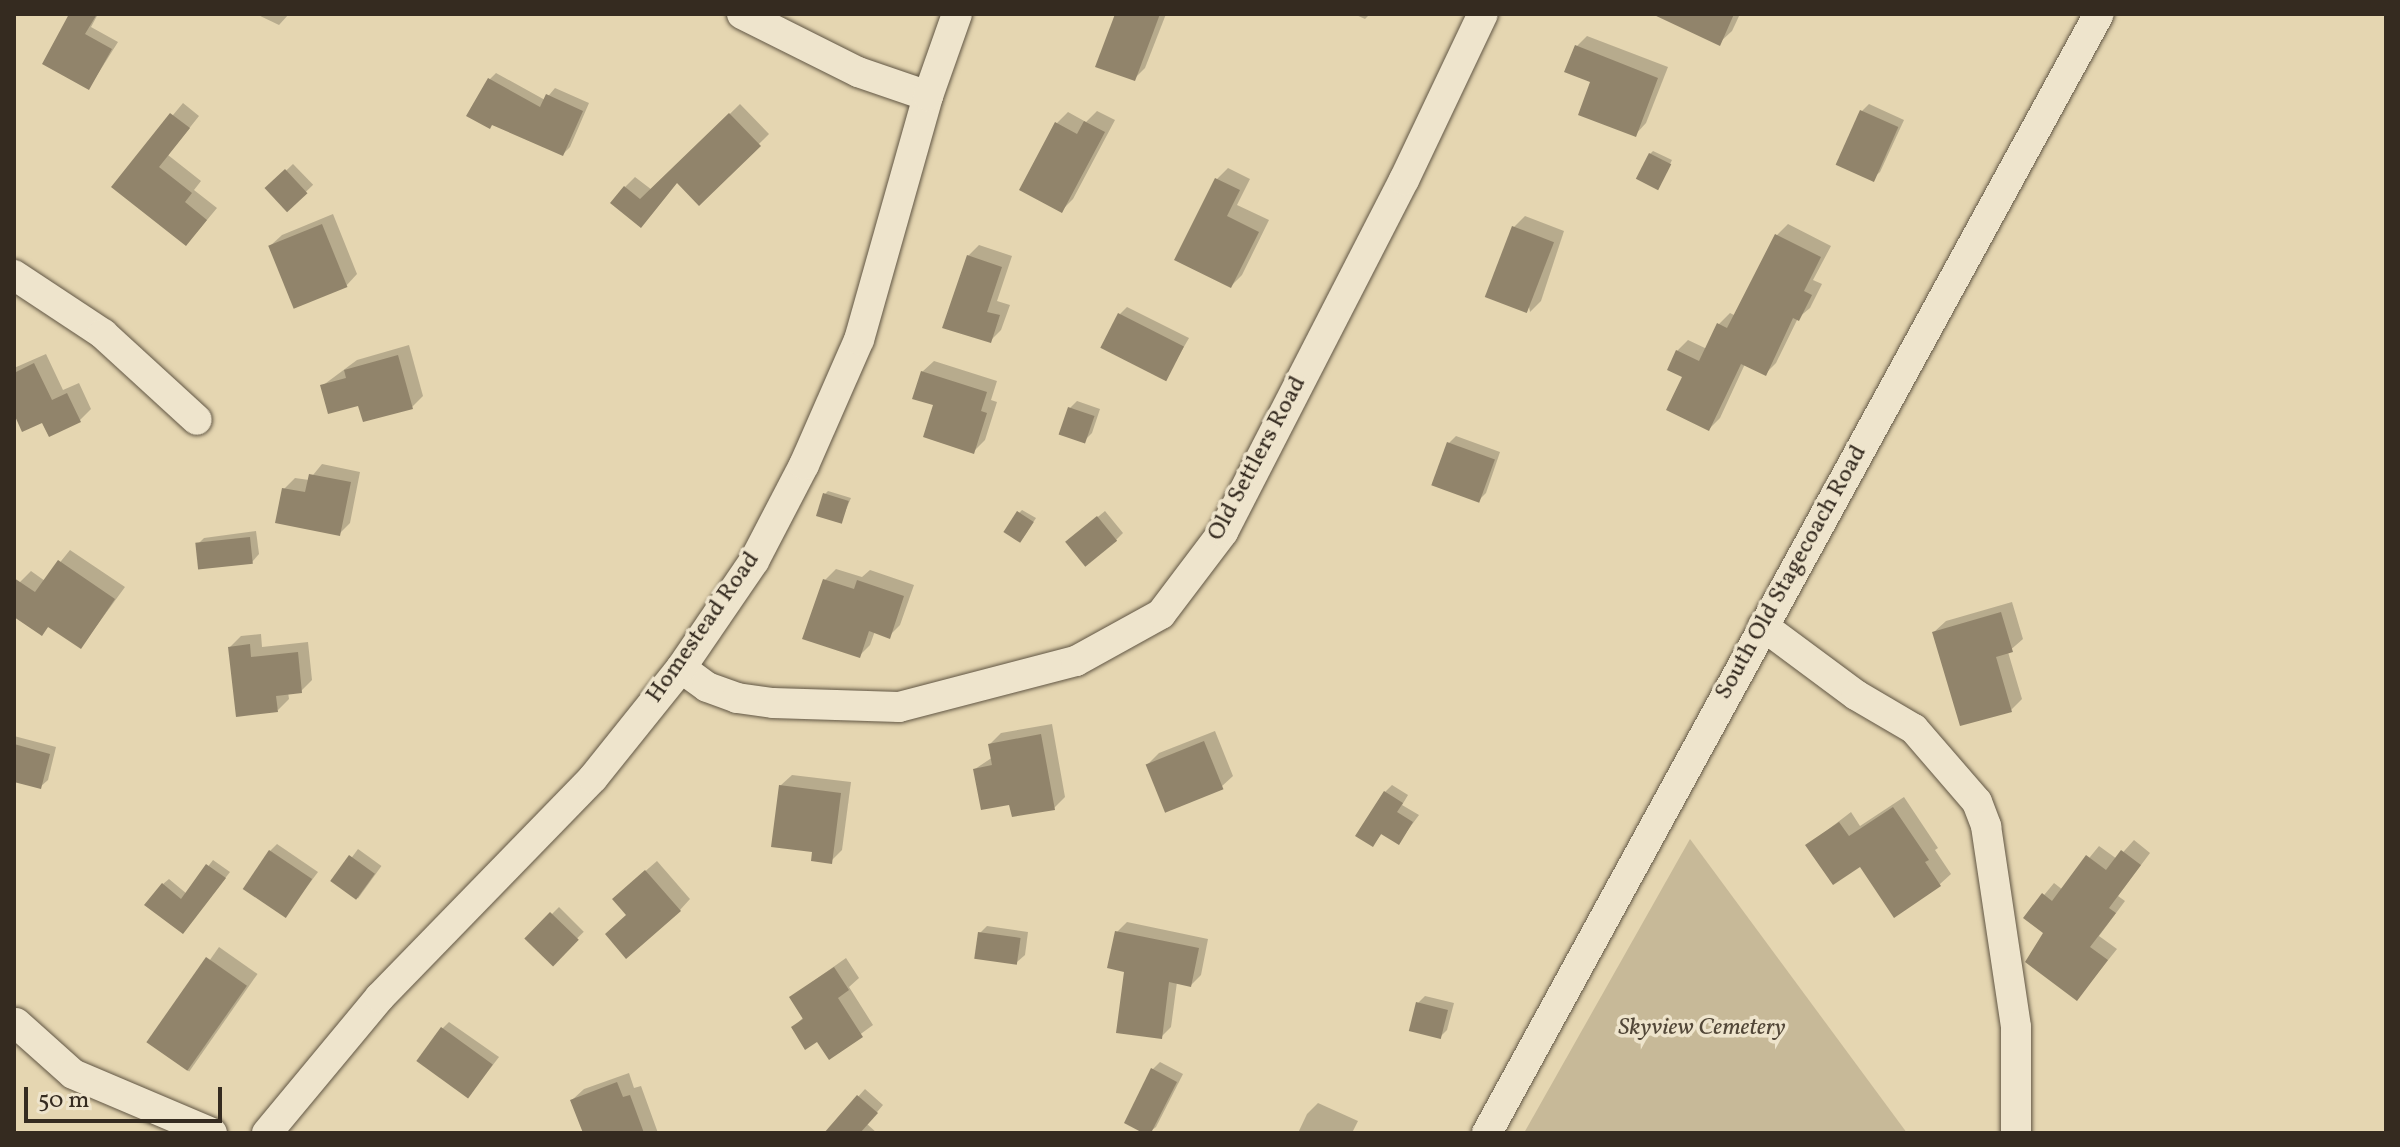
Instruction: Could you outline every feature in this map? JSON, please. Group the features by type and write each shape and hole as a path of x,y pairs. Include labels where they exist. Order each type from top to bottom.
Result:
{"street":[{"path":"742,14 858,72 928,96"},
{"name":"Homestead Road","path":"267,1133 380,997 593,778 681,668 754,561 804,465 853,354 877,284 928,96 957,14"},
{"name":"Old Settlers Road","path":"681,668 707,687 737,698 773,703 899,707 1076,661 1161,614 1223,532 1404,180 1483,14"},
{"name":"South Old Stagecoach Road","path":"1487,1133 2099,14"},
{"path":"14,275 103,334 197,420"},
{"path":"1763,626 1856,695 1914,729 1977,802 1986,826 2016,1027 2016,1133"},
{"path":"16,1023 73,1074 212,1133"}],"green space":[{"name":"Skyview Cemetery","path":"1690,839 1907,1133 1524,1133"}],"building":[{"path":"69,14 97,14 85,34 112,49 89,90 42,64"},
{"path":"1115,14 1160,14 1135,81 1095,67"},
{"path":"1652,14 1734,14 1720,46"},
{"path":"1575,45 1658,78 1636,137 1578,115 1590,82 1564,72"},
{"path":"488,78 540,107 546,94 583,111 563,156 492,125 490,129 466,116"},
{"path":"1860,110 1898,127 1874,182 1836,165"},
{"path":"170,113 190,128 159,167 192,193 185,202 207,220 186,246 111,187"},
{"path":"729,113 761,146 699,206 677,183 641,228 610,203 624,186 640,199"},
{"path":"1084,121 1105,132 1062,213 1019,190 1055,122 1077,134"},
{"path":"1649,153 1671,164 1658,190 1636,179"},
{"path":"285,169 308,193 287,212 265,188"},
{"path":"1215,178 1240,190 1227,216 1259,232 1231,288 1174,260"},
{"path":"322,224 347,287 294,309 268,246"},
{"path":"1512,226 1554,242 1527,313 1485,297"},
{"path":"1775,234 1821,257 1804,291 1812,295 1799,321 1793,318 1766,376 1741,364 1709,431 1666,410 1682,377 1667,370 1676,350 1699,361 1717,323 1727,328"},
{"path":"967,255 1002,267 987,312 1000,315 991,343 942,328"},
{"path":"1118,313 1184,347 1166,381 1100,348"},
{"path":"398,355 413,409 363,422 358,406 328,414 320,385 346,378 344,370"},
{"path":"34,363 52,400 67,393 81,422 49,437 42,423 22,432 14,414 14,373"},
{"path":"921,371 987,392 981,411 987,413 974,454 923,437 933,405 912,399"},
{"path":"1068,407 1094,416 1085,444 1059,434"},
{"path":"1447,442 1495,459 1479,503 1431,485"},
{"path":"309,474 351,482 340,536 275,523 282,488 305,492"},
{"path":"823,493 849,501 842,524 816,516"},
{"path":"1017,511 1034,522 1020,543 1003,532"},
{"path":"1097,516 1117,541 1085,567 1065,542"},
{"path":"250,537 253,564 198,570 195,543"},
{"path":"58,560 115,599 81,649 48,627 42,636 14,617 14,578 35,592"},
{"path":"823,579 854,589 857,580 904,596 890,639 869,631 860,658 802,639"},
{"path":"2001,612 2013,652 1996,657 2012,712 1960,726 1932,632"},
{"path":"250,644 251,657 298,652 302,693 276,696 278,712 236,717 228,647"},
{"path":"1041,734 1055,810 1012,817 1009,805 981,810 973,769 992,765 988,744"},
{"path":"1204,741 1223,789 1165,813 1146,765"},
{"path":"14,744 50,754 41,789 14,782"},
{"path":"779,785 841,793 832,864 811,861 812,852 771,847"},
{"path":"1384,791 1403,803 1397,812 1413,822 1399,845 1381,834 1373,847 1355,836"},
{"path":"1893,807 1929,860 1925,862 1941,886 1894,918 1860,867 1833,885 1805,845 1839,822 1849,836"},
{"path":"269,850 312,879 286,918 243,889"},
{"path":"2121,850 2141,865 2109,908 2116,913 2090,947 2108,960 2077,1001 2025,962 2043,933 2023,918 2042,893 2052,901 2086,855 2106,870"},
{"path":"349,855 375,874 356,900 330,881"},
{"path":"206,864 226,878 183,934 144,905 162,883 181,899"},
{"path":"645,870 681,911 626,959 605,934 626,915 612,899"},
{"path":"550,912 579,940 553,966 524,939"},
{"path":"1115,931 1199,948 1191,987 1169,982 1162,1039 1116,1033 1124,972 1107,968"},
{"path":"978,932 1021,938 1017,965 974,959"},
{"path":"206,957 247,986 187,1071 146,1042"},
{"path":"834,967 849,990 838,998 863,1037 829,1060 817,1042 805,1050 791,1027 803,1019 789,997"},
{"path":"1416,1002 1448,1010 1441,1039 1409,1031"},
{"path":"441,1027 493,1065 468,1099 416,1061"},
{"path":"1151,1068 1177,1082 1151,1133 1143,1133 1124,1123"},
{"path":"617,1082 623,1097 630,1095 644,1133 583,1133 570,1100"},
{"path":"857,1095 878,1113 860,1133 824,1133"}]}
